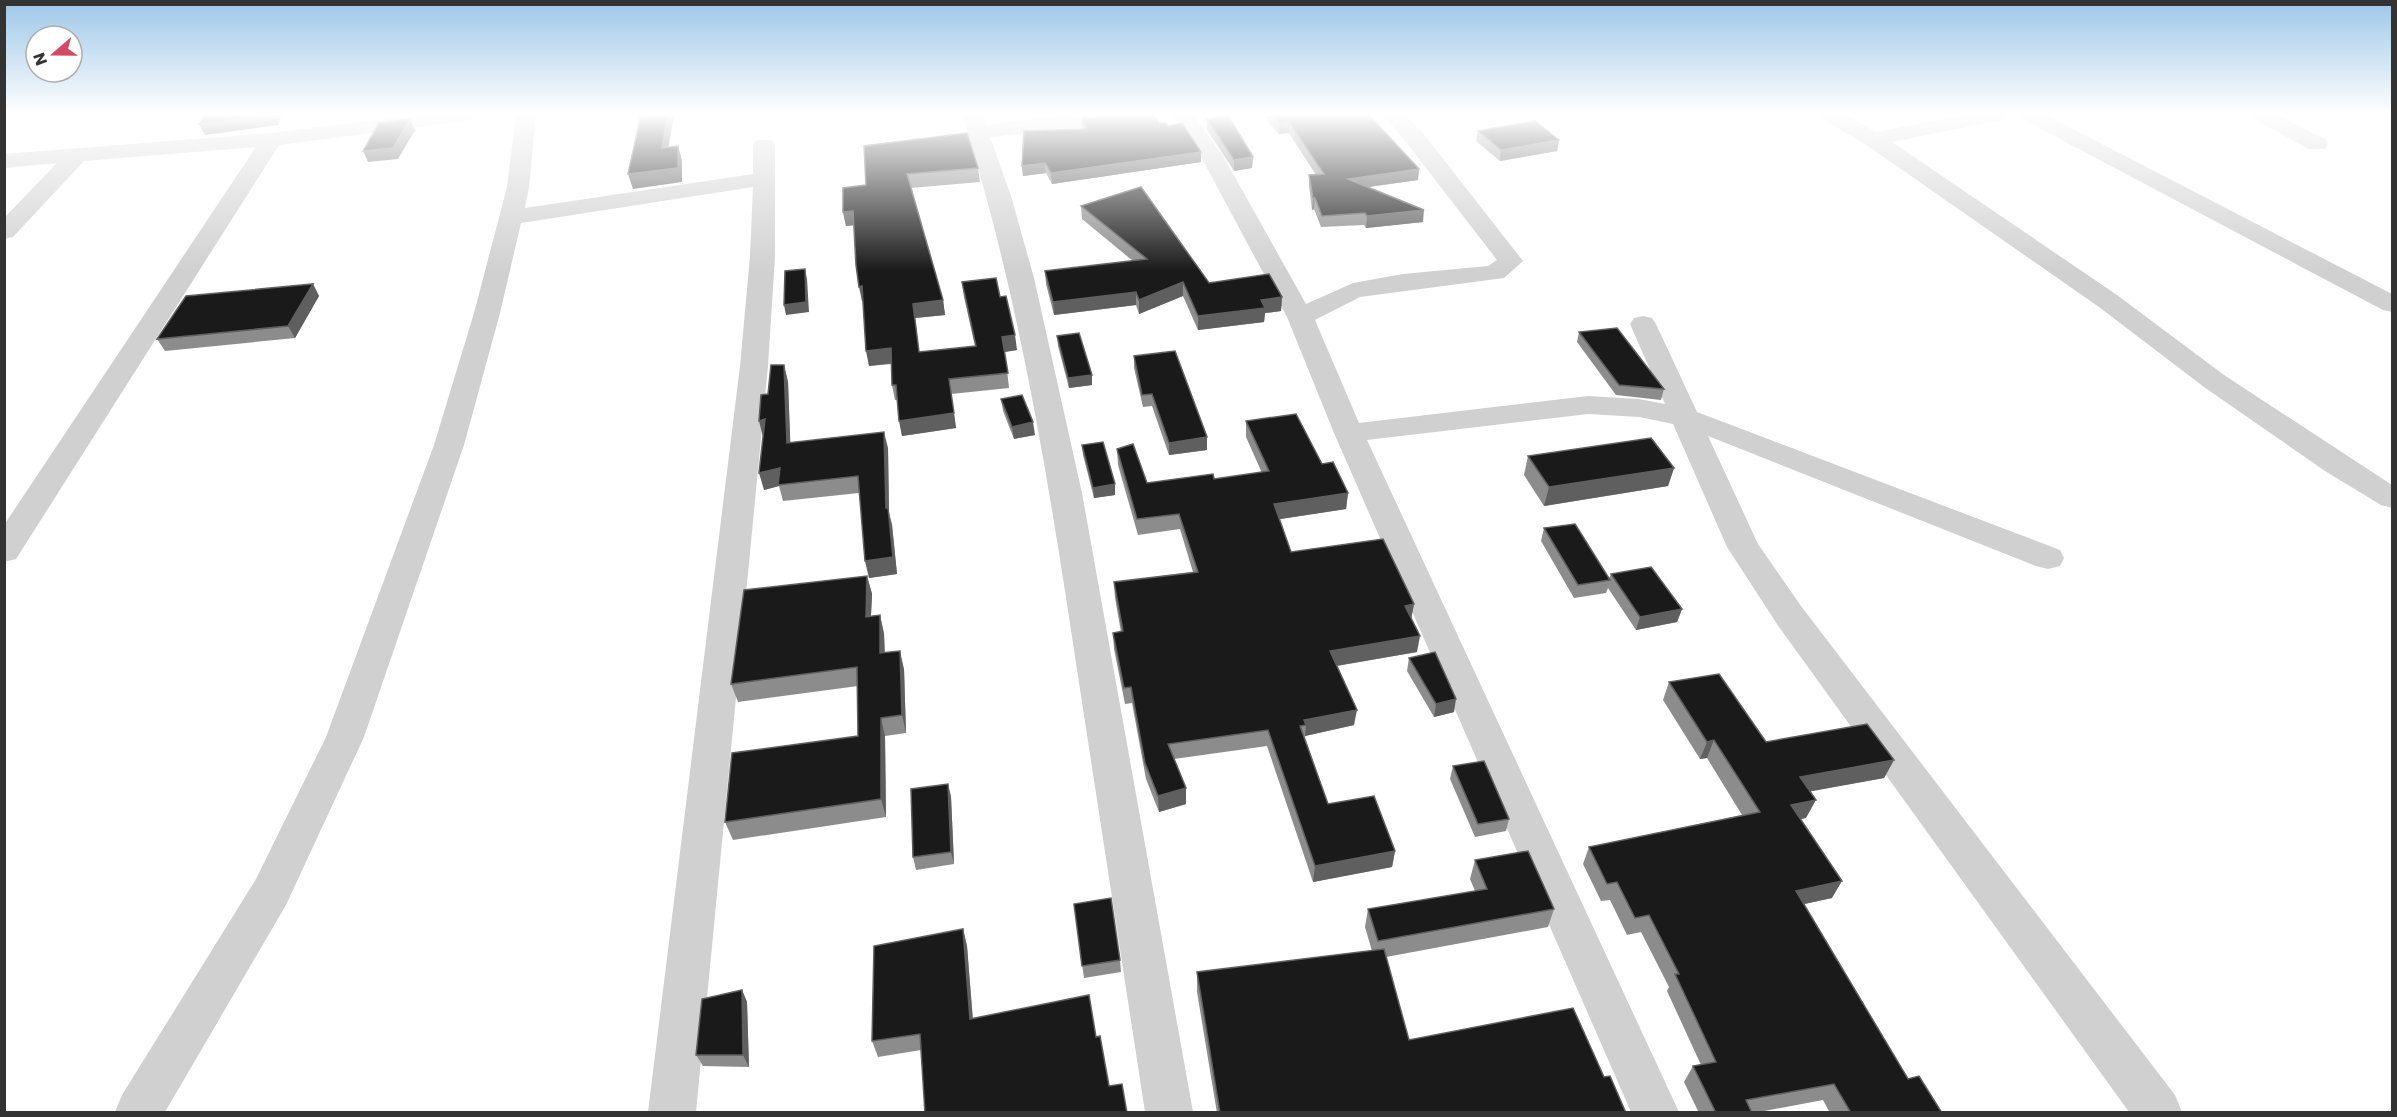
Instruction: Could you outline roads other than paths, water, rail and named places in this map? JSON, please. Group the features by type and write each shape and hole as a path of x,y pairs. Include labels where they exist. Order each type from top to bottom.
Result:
{"street":[{"path":"4,232 66,167"},
{"path":"4,551 254,167"},
{"path":"140,1113 271,892 345,737 449,445 487,313 518,187 520,167"},
{"path":"672,1113 710,748 757,343 766,210 765,167"},
{"path":"988,167 1021,278 1066,493 1169,1113"},
{"path":"1218,167 1300,317 1349,433 1655,1113"},
{"path":"1300,317 1353,291 1403,282 1495,273 1511,261 1438,167"},
{"path":"1914,167 2108,301 2214,381 2336,464 2392,498"},
{"path":"2132,167 2230,222 2392,304"},
{"path":"510,217 624,202 699,187 765,178"},
{"path":"1643,324 1743,547 1783,605 2158,1113"},
{"path":"1349,433 1588,405 1639,408 1684,417 1829,471 2048,558"}]}
